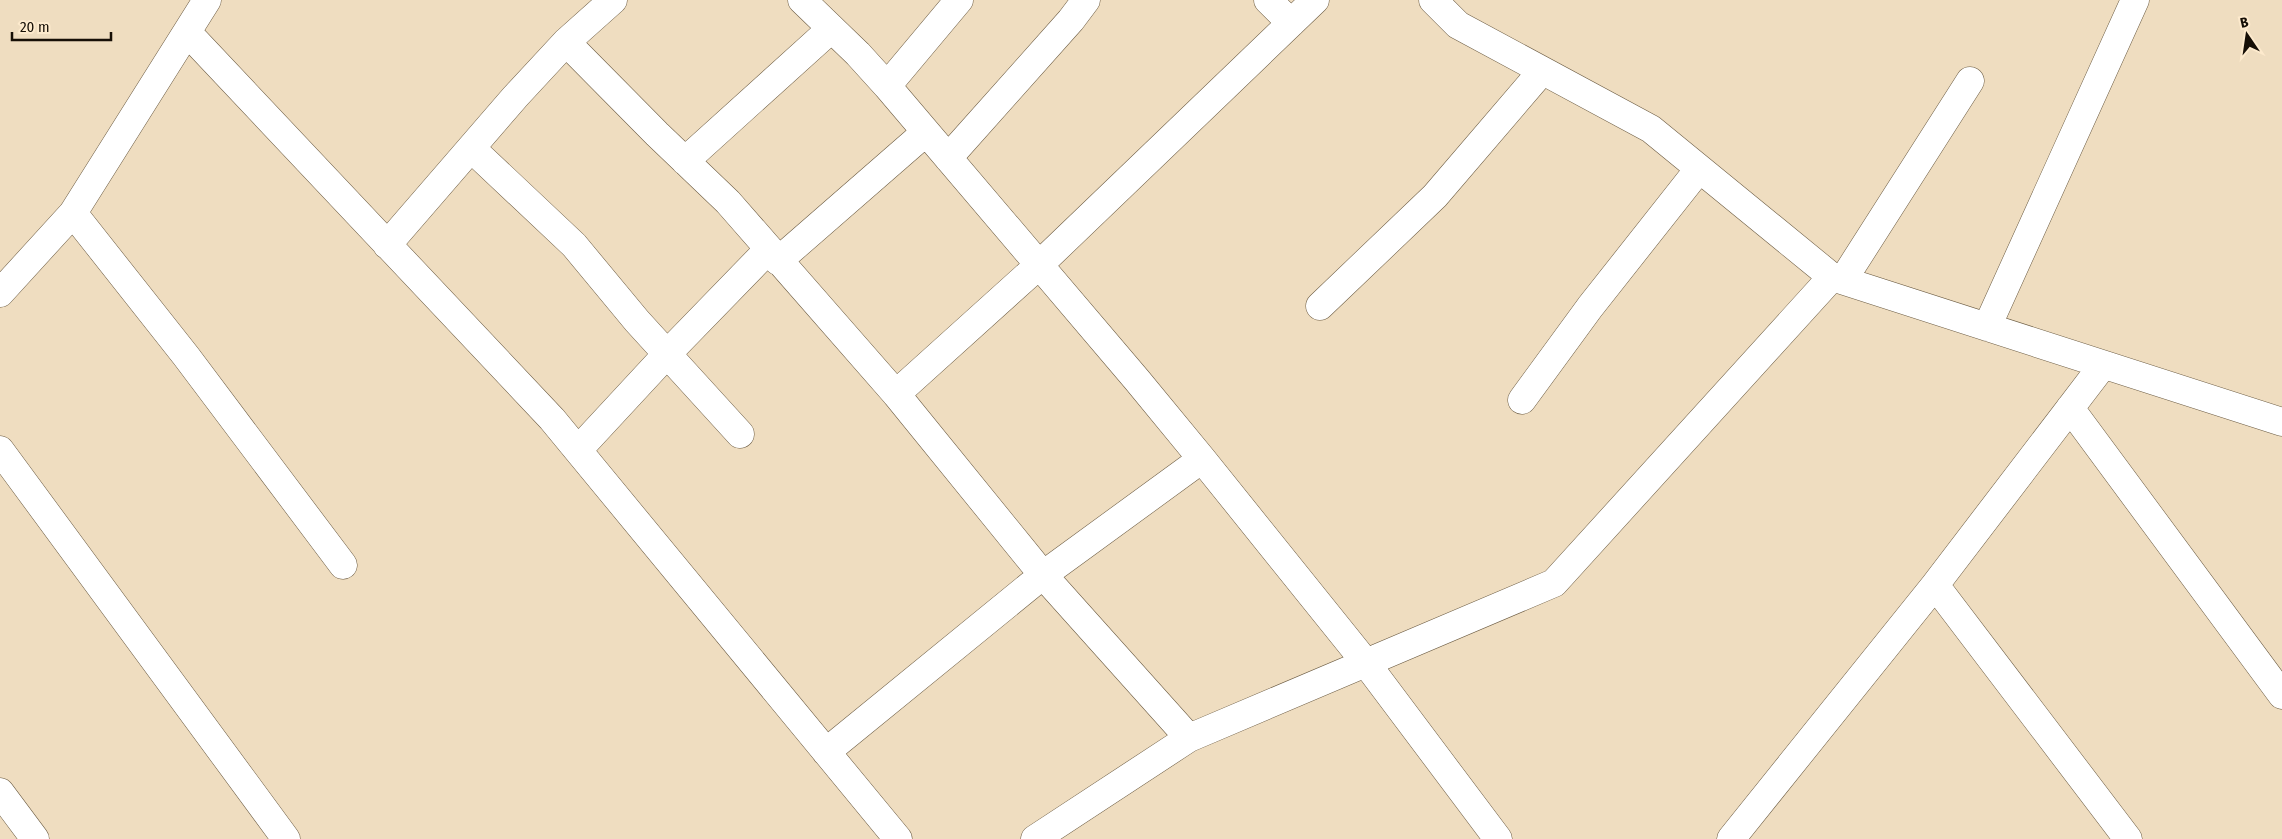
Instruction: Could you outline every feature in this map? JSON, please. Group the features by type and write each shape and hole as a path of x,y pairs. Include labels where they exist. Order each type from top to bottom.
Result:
{"street":[{"path":"0,292 73,213 207,0"},
{"path":"387,245 515,96 566,42 613,0"},
{"path":"802,0 887,86 1202,459 1366,663 1498,839"},
{"path":"887,86 959,0"},
{"path":"948,158 1071,20 1086,0"},
{"path":"1268,0 1291,23"},
{"path":"896,394 1039,265 1315,0"},
{"path":"1433,0 1458,25 1651,129 1838,278 2282,422"},
{"path":"1987,327 2135,0"},
{"path":"685,162 832,29"},
{"path":"186,32 552,419 898,839"},
{"path":"566,42 685,162 728,202 896,394 1043,575 1189,738"},
{"path":"1320,306 1435,196 1542,71"},
{"path":"1034,839 1189,738 1554,583 1838,278 1970,81"},
{"path":"578,450 667,354 773,255 926,132"},
{"path":"471,148 574,245 667,354 740,434"},
{"path":"1522,400 1590,306 1699,169"},
{"path":"73,213 186,356 343,565"},
{"path":"1731,839 1935,585 2104,365"},
{"path":"2070,408 2282,695"},
{"path":"0,450 286,839"},
{"path":"826,752 1043,575 1202,459"},
{"path":"1935,585 2128,839"},
{"path":"0,792 35,839"}]}
